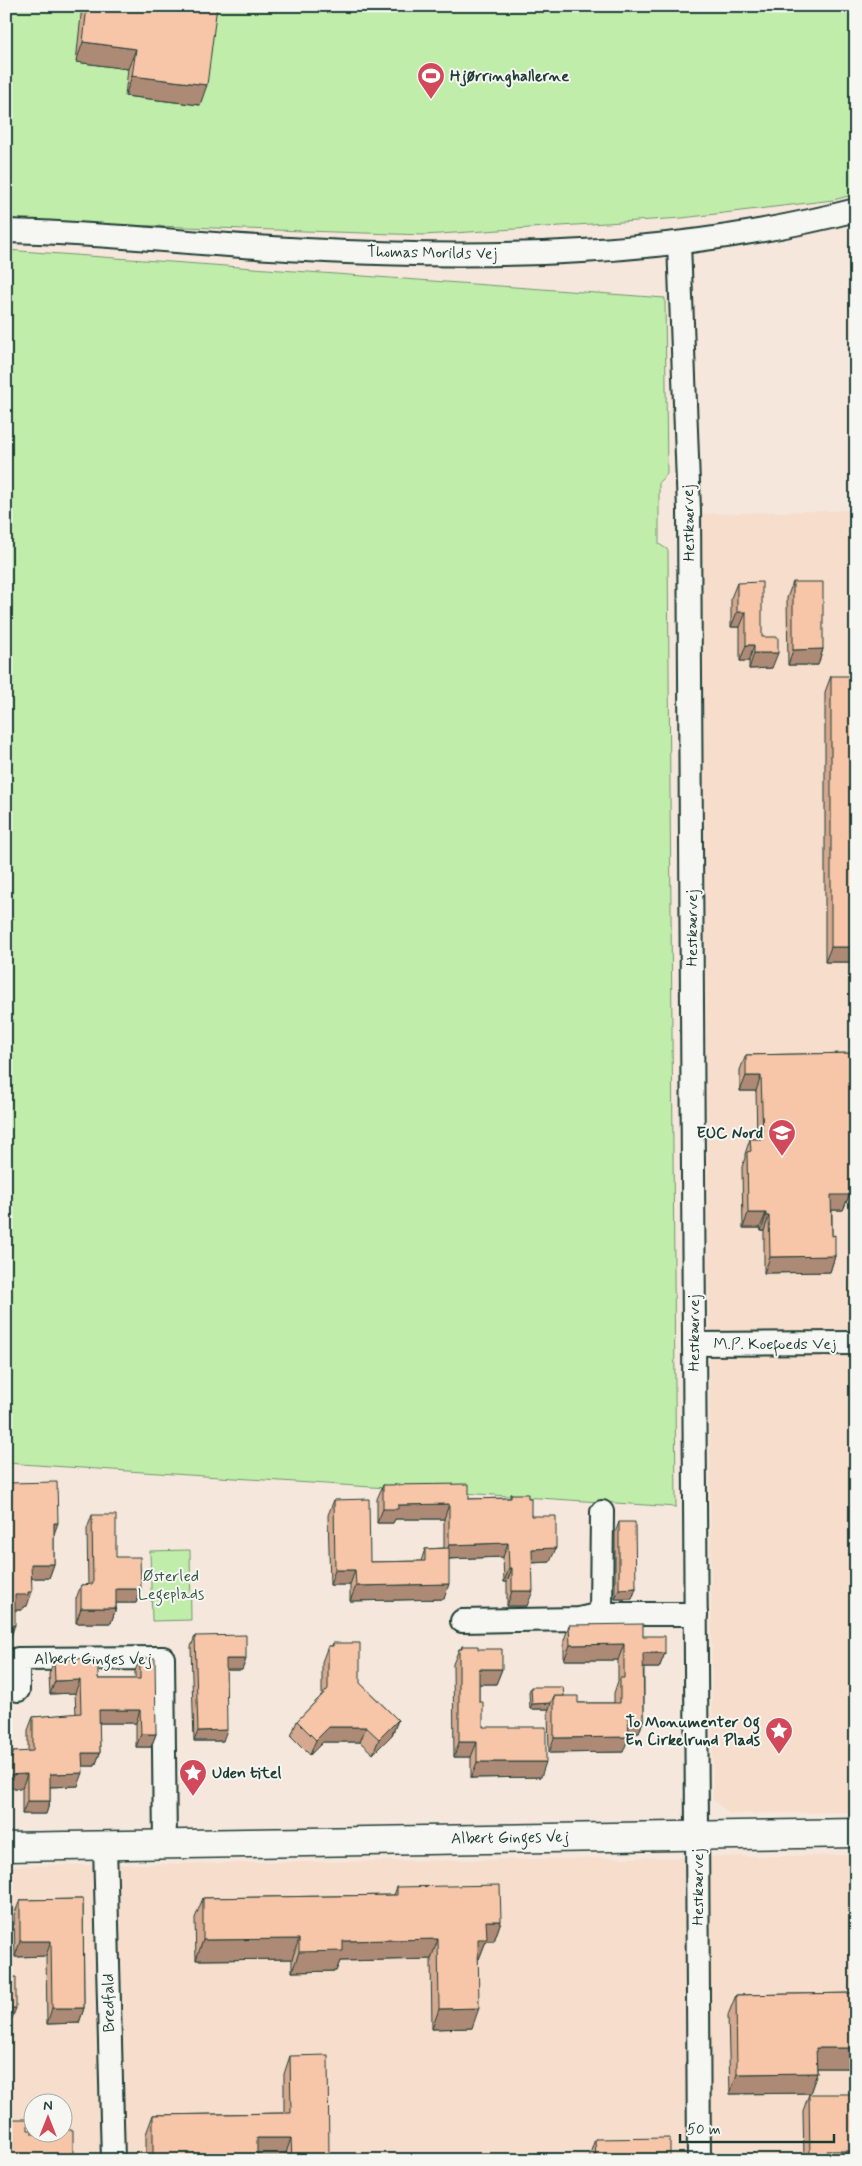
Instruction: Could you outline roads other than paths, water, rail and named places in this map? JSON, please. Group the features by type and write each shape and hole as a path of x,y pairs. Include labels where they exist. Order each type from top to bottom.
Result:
{"street":[{"name":"Thomas Morilds Vej","path":"6,231 306,250 443,255 558,252 679,243 799,225 856,210"},
{"name":"Hestkærvej","path":"679,243 689,519 699,2160"},
{"name":"M.P. Koefoeds Vej","path":"694,1344 856,1343"},
{"path":"602,1512 602,1614"},
{"path":"462,1622 579,1619 602,1614 696,1614"},
{"name":"Albert Ginges Vej","path":"18,1690 18,1659 163,1658 164,1844"},
{"name":"Albert Ginges Vej","path":"6,1847 856,1833"},
{"name":"Bredfald","path":"105,1845 113,2160"}],"place":[{"name":"Hjørringhallerne","path":"431,100"},
{"name":"EUC Nord","path":"782,1157"},
{"name":"To Monumenter Og En Cirkelrund Plads","path":"779,1755"},
{"name":"Uden titel","path":"193,1797"}],"park label":[{"name":"Østerled Legeplads","path":"171,1585"}]}
